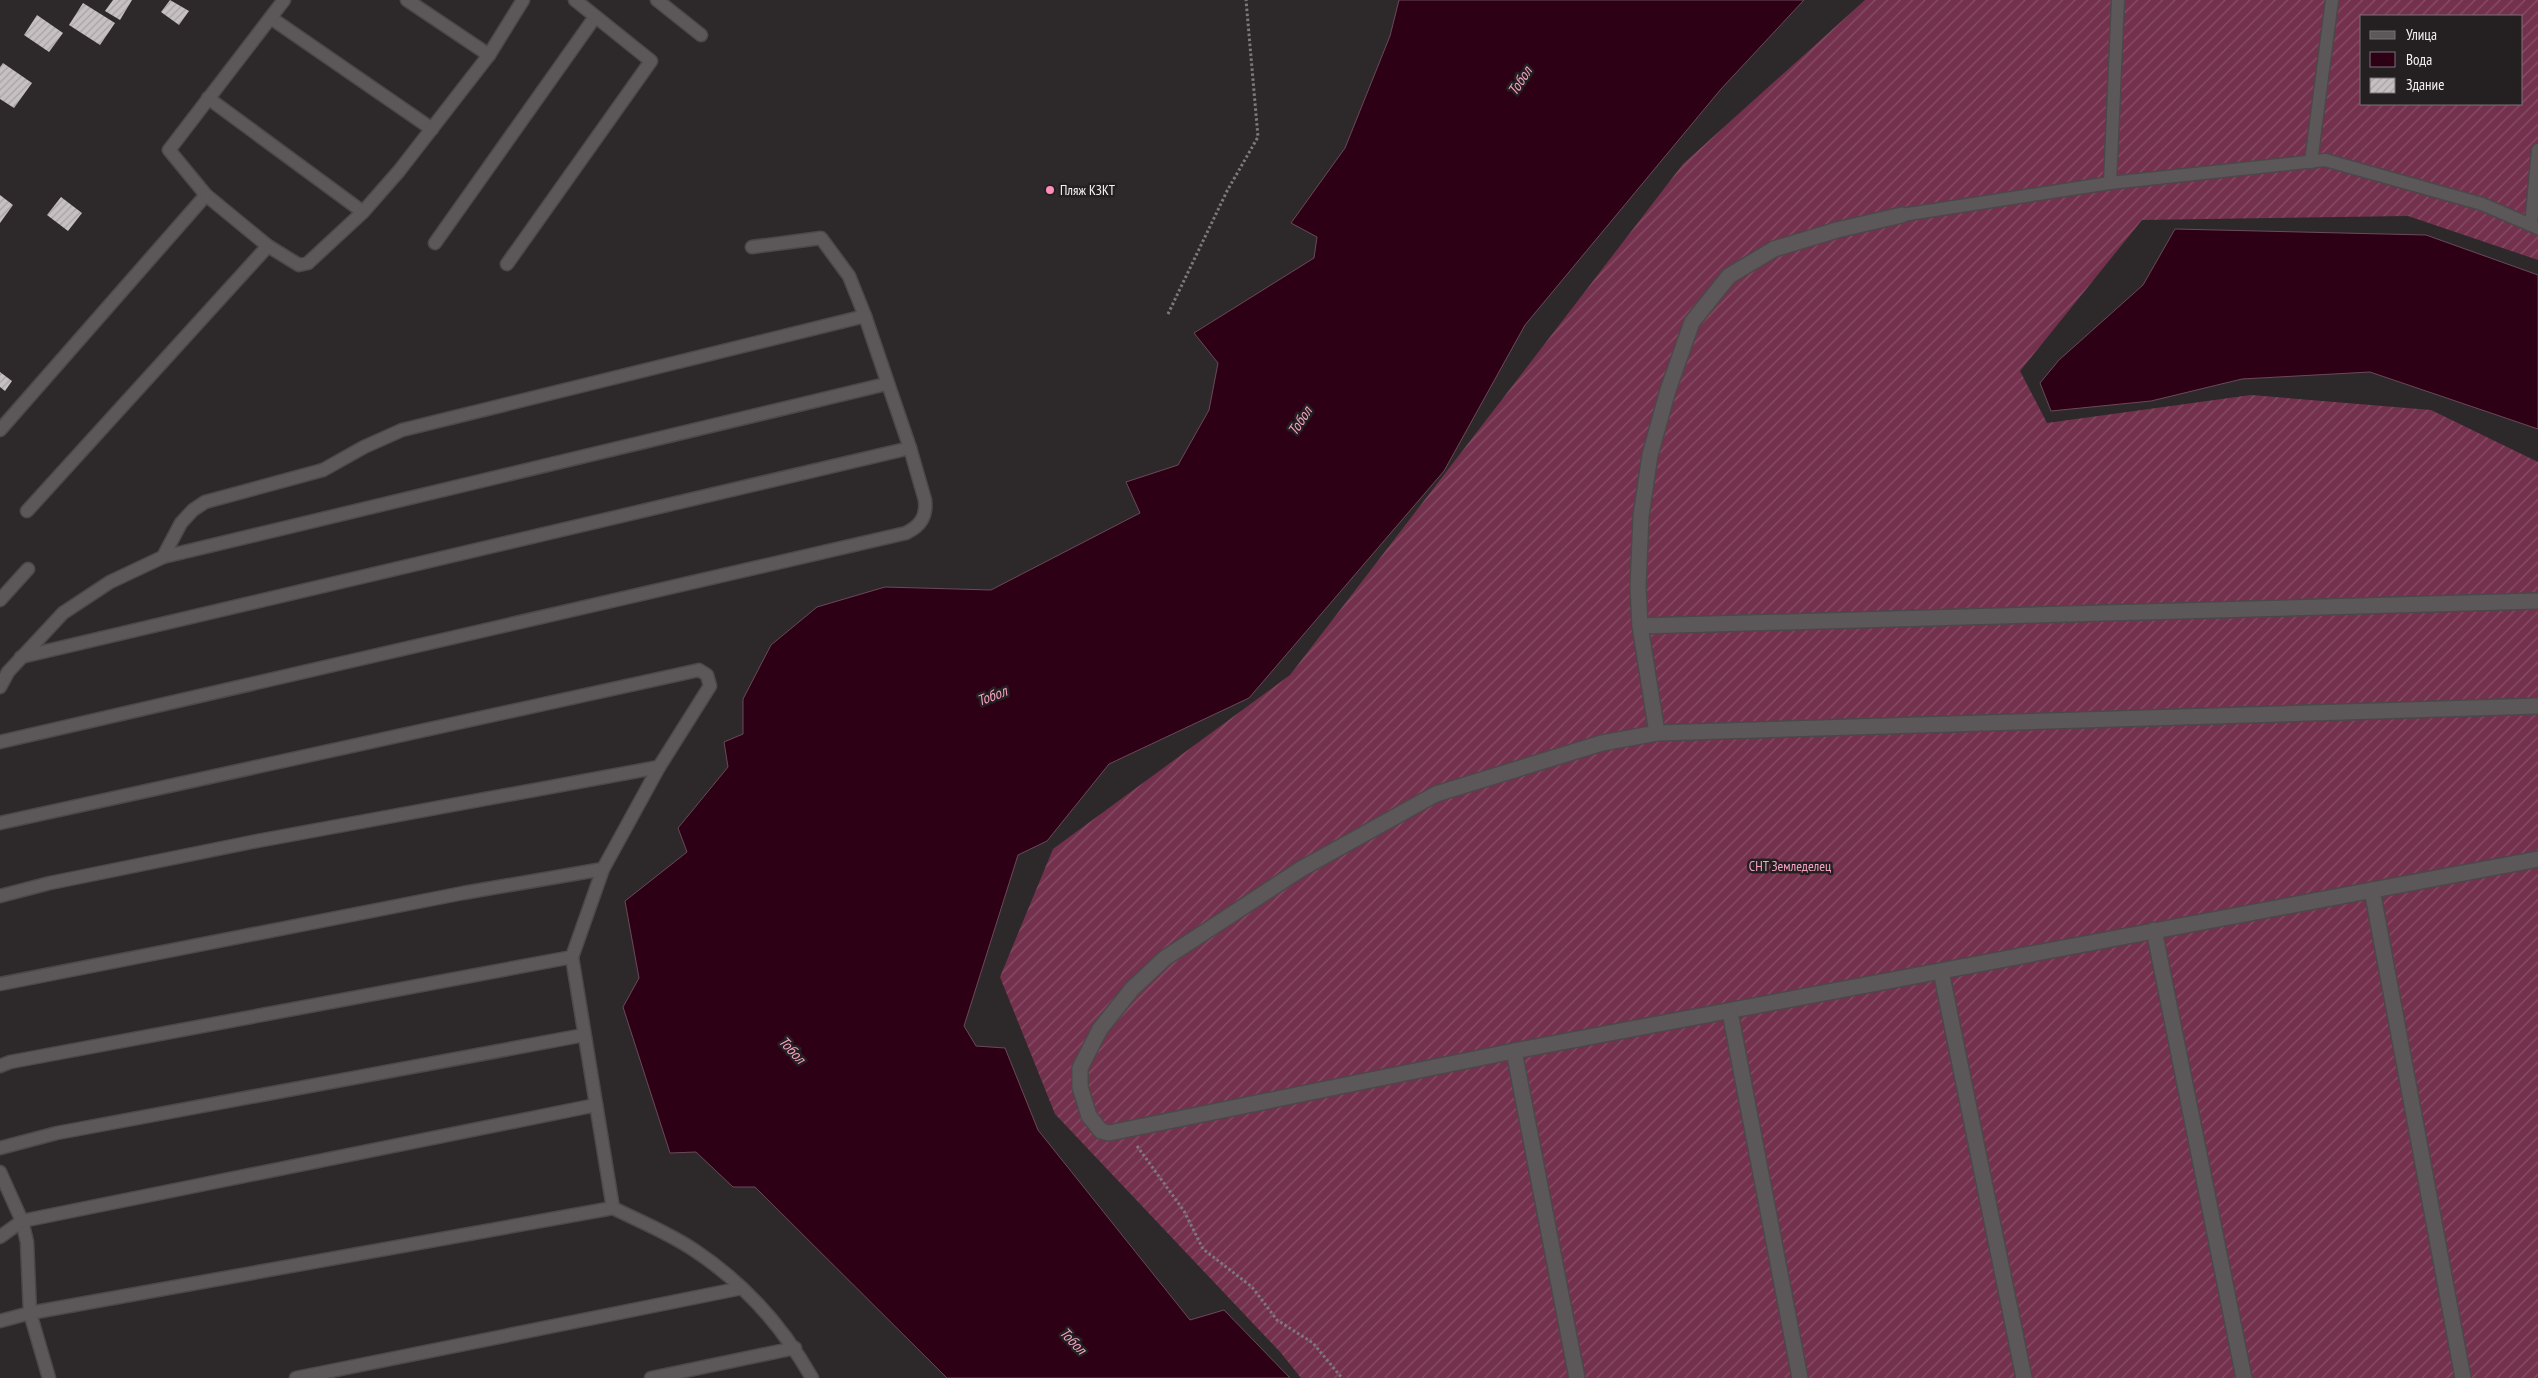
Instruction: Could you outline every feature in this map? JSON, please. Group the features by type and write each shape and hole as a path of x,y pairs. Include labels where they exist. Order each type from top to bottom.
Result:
{"street":[{"path":"1657,733 1640,626 1638,587 1641,516 1650,455 1668,390 1692,322 1729,276 1774,249 1837,230 1902,215"},
{"path":"1640,626 2538,600"},
{"path":"2538,706 1657,733 1602,743 1436,794 1301,869 1165,958 1132,990 1100,1029 1080,1068 1080,1087 1084,1105 1095,1127 1110,1133 1514,1052 2538,859"},
{"path":"2372,890 2463,1378"},
{"path":"2154,930 2244,1378"},
{"path":"1941,972 2024,1378"},
{"path":"1730,1012 1800,1378"},
{"path":"1514,1052 1578,1378"}],"lane":[{"path":"284,0 169,150 206,195 268,246 299,265 308,263 363,212 432,129 489,55 523,0"},
{"path":"407,0 489,55"},
{"path":"507,264 651,61 575,0"},
{"path":"657,0 701,36"},
{"path":"2110,183 2118,0"},
{"path":"2311,162 2332,0"},
{"path":"435,242 595,17"},
{"path":"271,18 432,129"},
{"path":"208,98 363,212"},
{"path":"1902,215 2110,183 2325,160 2482,204 2534,227 2538,150"},
{"path":"0,430 206,195"},
{"path":"0,742 906,533 916,527 926,509 910,448 886,384 865,316 849,276 820,238 752,247"},
{"path":"26,511 268,246"},
{"path":"164,557 181,523 193,510 205,502 323,470 364,447 402,430 865,316"},
{"path":"0,687 8,672 63,613 110,582 164,557 886,384"},
{"path":"21,657 910,448"},
{"path":"0,600 28,569"},
{"path":"0,824 699,670 707,675 710,686 659,767 603,869 572,957 613,1208"},
{"path":"0,896 50,883 256,841 659,767"},
{"path":"0,984 463,893 603,869"},
{"path":"0,1066 20,1060 572,957"},
{"path":"0,1148 57,1133 584,1035"},
{"path":"0,1238 22,1221 596,1105"},
{"path":"0,1172 22,1221 27,1242 30,1313 48,1378"},
{"path":"0,1321 30,1313 613,1208 694,1250 742,1288 759,1304 795,1348 812,1378"},
{"path":"296,1378 742,1288"},
{"path":"651,1378 795,1348"}],"path":[{"path":"1168,314 1226,191 1258,136 1246,0"},
{"path":"1124,1129 1184,1211 1203,1249 1252,1287 1277,1320 1313,1343 1342,1378"}],"green space":[{"name":"СНТ Земледелец","path":"1865,0 2538,0 2538,260 2408,216 2142,220 2020,371 2047,423 2251,395 2431,410 2538,462 2538,1378 1301,1378 1281,1353 1055,1114 1000,977 1053,849 1290,675 1683,164"}],"water":[{"name":"Тобол","path":"1399,0 1804,0 1721,89 1525,325 1444,471 1249,698 1109,764 1047,841 1018,855 964,1026 976,1046 1005,1048 1038,1130 1190,1320 1224,1310 1290,1378 947,1378 755,1187 733,1187 696,1152 670,1153 623,1007 639,978 625,901 687,852 678,828 728,767 724,742 743,734 743,699 771,645 817,607 885,587 991,590 1140,513 1126,482 1178,465 1209,410 1218,363 1194,333 1314,258 1317,237 1291,223 1345,148 1390,36"},
{"path":"2175,229 2426,235 2538,275 2538,429 2370,372 2242,379 2151,401 2051,411 2040,383 2059,360 2143,285"}],"building":[{"path":"113,0 132,0 120,20 105,11"},
{"path":"170,0 189,11 179,25 161,12"},
{"path":"83,3 115,23 100,45 69,25"},
{"path":"37,15 63,33 49,52 24,35"},
{"path":"3,63 32,83 14,108 0,99 0,67"},
{"path":"0,195 13,205 0,223"},
{"path":"61,197 82,213 68,231 47,215"},
{"path":"0,372 12,381 5,391 0,387"}],"place":[{"name":"Пляж КЗКТ","path":"1050,190"}]}
